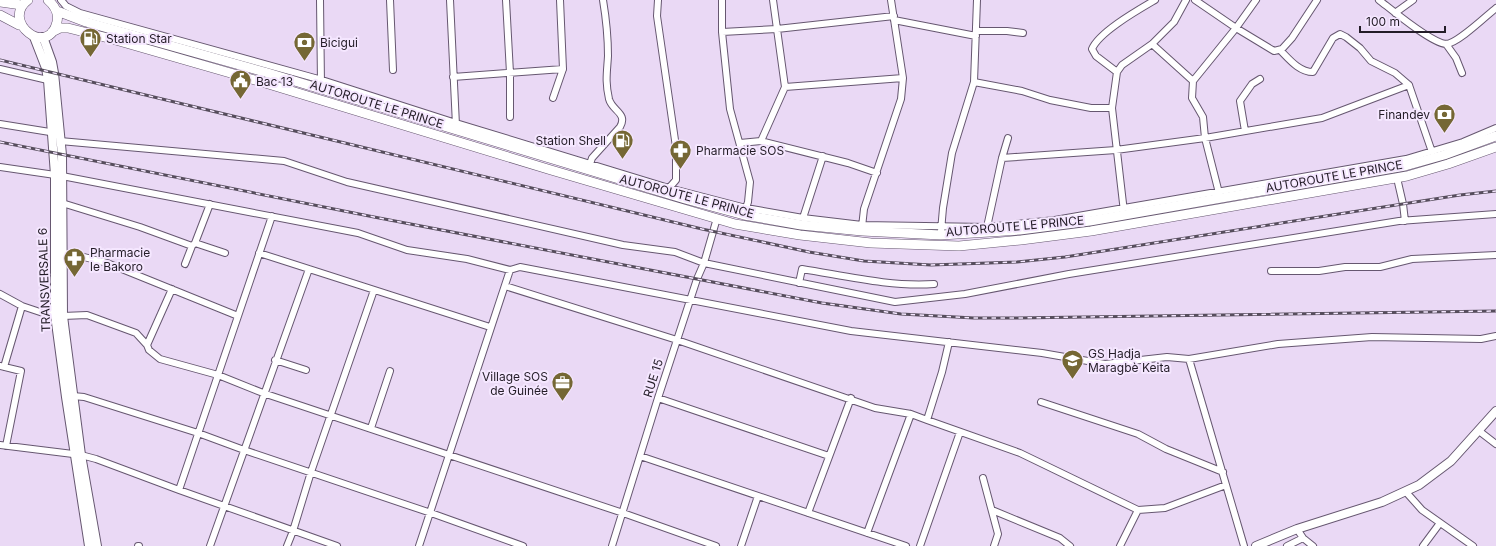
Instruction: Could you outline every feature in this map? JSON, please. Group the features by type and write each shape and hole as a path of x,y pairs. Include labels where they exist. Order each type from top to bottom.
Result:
{"main road":[{"path":"48,0 54,5 64,8 52,32"},
{"path":"0,2 25,2"},
{"path":"19,25 19,12 25,2"},
{"name":"AUTOROUTE LE PRINCE","path":"64,8 86,22 321,84 456,127 669,191 801,225 941,231 1020,230 1219,195 1405,166 1444,155 1496,136"},
{"path":"0,15 19,25 25,33 38,37"},
{"name":"AUTOROUTE LE PRINCE","path":"38,37 60,28 68,28 120,41 265,83 735,224 800,235 871,243 959,246 1091,231 1397,178 1448,164 1496,146"},
{"name":"TRANSVERSALE 6","path":"38,37 46,68 52,81 57,135 59,316 89,546"},
{"name":"TRANSVERSALE 6","path":"58,176 62,203 63,253 59,316 73,396 78,455 97,546"},
{"path":"1256,546 1297,529 1382,502 1419,485 1451,461 1496,411"}],"street":[{"path":"61,0 64,8"},
{"path":"320,0 321,84"},
{"path":"390,0 393,70"},
{"path":"450,0 456,127"},
{"path":"506,0 510,74 510,117"},
{"path":"554,98 563,69 560,0"},
{"path":"589,167 592,158 616,132 623,122 622,116 610,102 606,84 608,54 603,0"},
{"path":"658,0 657,16 676,146 676,180 669,191"},
{"path":"722,0 722,32 730,109 750,182 748,202 745,211 803,218 862,228 864,209 901,100 903,78 891,0"},
{"path":"761,141 785,87 773,0"},
{"path":"977,0 974,82 952,153 943,208 941,231 1055,220 1124,211 1112,108 1117,72 1122,65 1152,44 1174,22 1186,0"},
{"path":"1117,72 1096,56 1092,49 1094,42 1117,24 1155,0"},
{"path":"1195,0 1236,28 1274,51 1282,49 1292,38 1317,0"},
{"path":"1256,0 1236,28 1193,81 1192,98 1203,117 1205,138 1219,195 1406,159 1463,142 1496,128"},
{"path":"1379,0 1434,41 1446,44 1457,40 1496,8"},
{"path":"1395,13 1413,0"},
{"path":"722,32 777,29 894,18 976,34 1007,31 1023,33"},
{"path":"1280,50 1305,72 1313,72 1334,38 1340,34 1346,37 1360,48 1371,61 1396,73 1409,85 1432,152"},
{"path":"1152,44 1193,81"},
{"path":"1446,44 1456,58 1462,73"},
{"path":"0,69 52,81"},
{"path":"453,77 563,69"},
{"path":"785,87 903,78"},
{"path":"1245,131 1240,101 1252,84 1260,79"},
{"path":"974,82 1022,91 1050,100 1091,108 1112,108"},
{"path":"1002,158 1116,150 1205,138 1322,118 1409,85"},
{"path":"0,124 57,135 284,162 347,182 623,245 675,252 704,263 895,302 965,294 1077,272 1406,221 1496,214"},
{"path":"987,227 1002,158 1008,138"},
{"path":"740,143 761,141 823,156 877,173"},
{"path":"803,218 823,156"},
{"path":"0,168 58,176 358,233 407,250 467,259 510,270 520,267 851,331 1042,354 1105,364 1167,358 1189,359 1278,344 1372,337 1481,339 1496,336"},
{"path":"1397,178 1406,221"},
{"path":"62,203 194,245 225,252"},
{"path":"185,264 210,204"},
{"path":"179,490 272,216"},
{"name":"RUE 15","path":"612,546 658,398 697,279 704,263 717,218"},
{"path":"63,253 107,263 238,316"},
{"path":"260,253 490,327"},
{"path":"1271,271 1319,271 1345,267 1380,268 1412,259 1496,255"},
{"path":"210,546 308,269"},
{"path":"799,283 802,269 881,282 917,285 934,284"},
{"path":"420,546 490,327 510,270"},
{"path":"505,286 677,340 851,398 875,408 911,414 1020,453 1138,510 1165,508 1226,485"},
{"path":"147,345 172,290"},
{"path":"287,546 374,290"},
{"path":"0,294 22,306 59,316 87,315 136,333 147,345 149,350 160,359 218,376 263,393 623,513 716,546"},
{"path":"22,306 2,366 21,371 3,446 78,455 96,459 224,507 337,546"},
{"path":"927,420 942,372 949,342"},
{"path":"1189,359 1244,546"},
{"path":"276,360 306,370"},
{"path":"371,428 390,371"},
{"path":"73,396 84,397 198,433 523,546"},
{"path":"658,398 829,456"},
{"path":"808,514 851,398"},
{"path":"1041,402 1138,434 1166,449 1223,472"},
{"path":"867,533 911,414"},
{"path":"1479,431 1496,444"},
{"path":"920,546 960,432"},
{"path":"640,456 906,546"},
{"path":"983,478 998,534 994,546"},
{"path":"1406,492 1422,510 1473,546"},
{"path":"741,546 758,496"},
{"path":"992,510 1060,538 1070,546"},
{"path":"1120,546 1138,510"},
{"path":"1423,546 1440,522"},
{"path":"1297,529 1302,538 1313,546"},
{"path":"1287,546 1302,538"}],"railway":[{"path":"0,60 702,229 809,252 864,261 931,265 1017,262 1065,257 1460,195 1496,191"},
{"path":"0,142 374,217 822,303 901,314 974,318 1017,318 1496,311"}],"place":[{"name":"Station Star","path":"91,58"},
{"name":"Bicigui","path":"304,62"},
{"name":"Bac 13","path":"241,100"},
{"name":"Finandev","path":"1445,134"},
{"name":"Station Shell","path":"622,160"},
{"name":"Pharmacie SOS","path":"680,170"},
{"name":"Pharmacie le Bakoro","path":"75,278"},
{"name":"GS Hadja Maragbè Keita","path":"1072,380"},
{"name":"Village SOS de Guinée","path":"563,402"}]}
